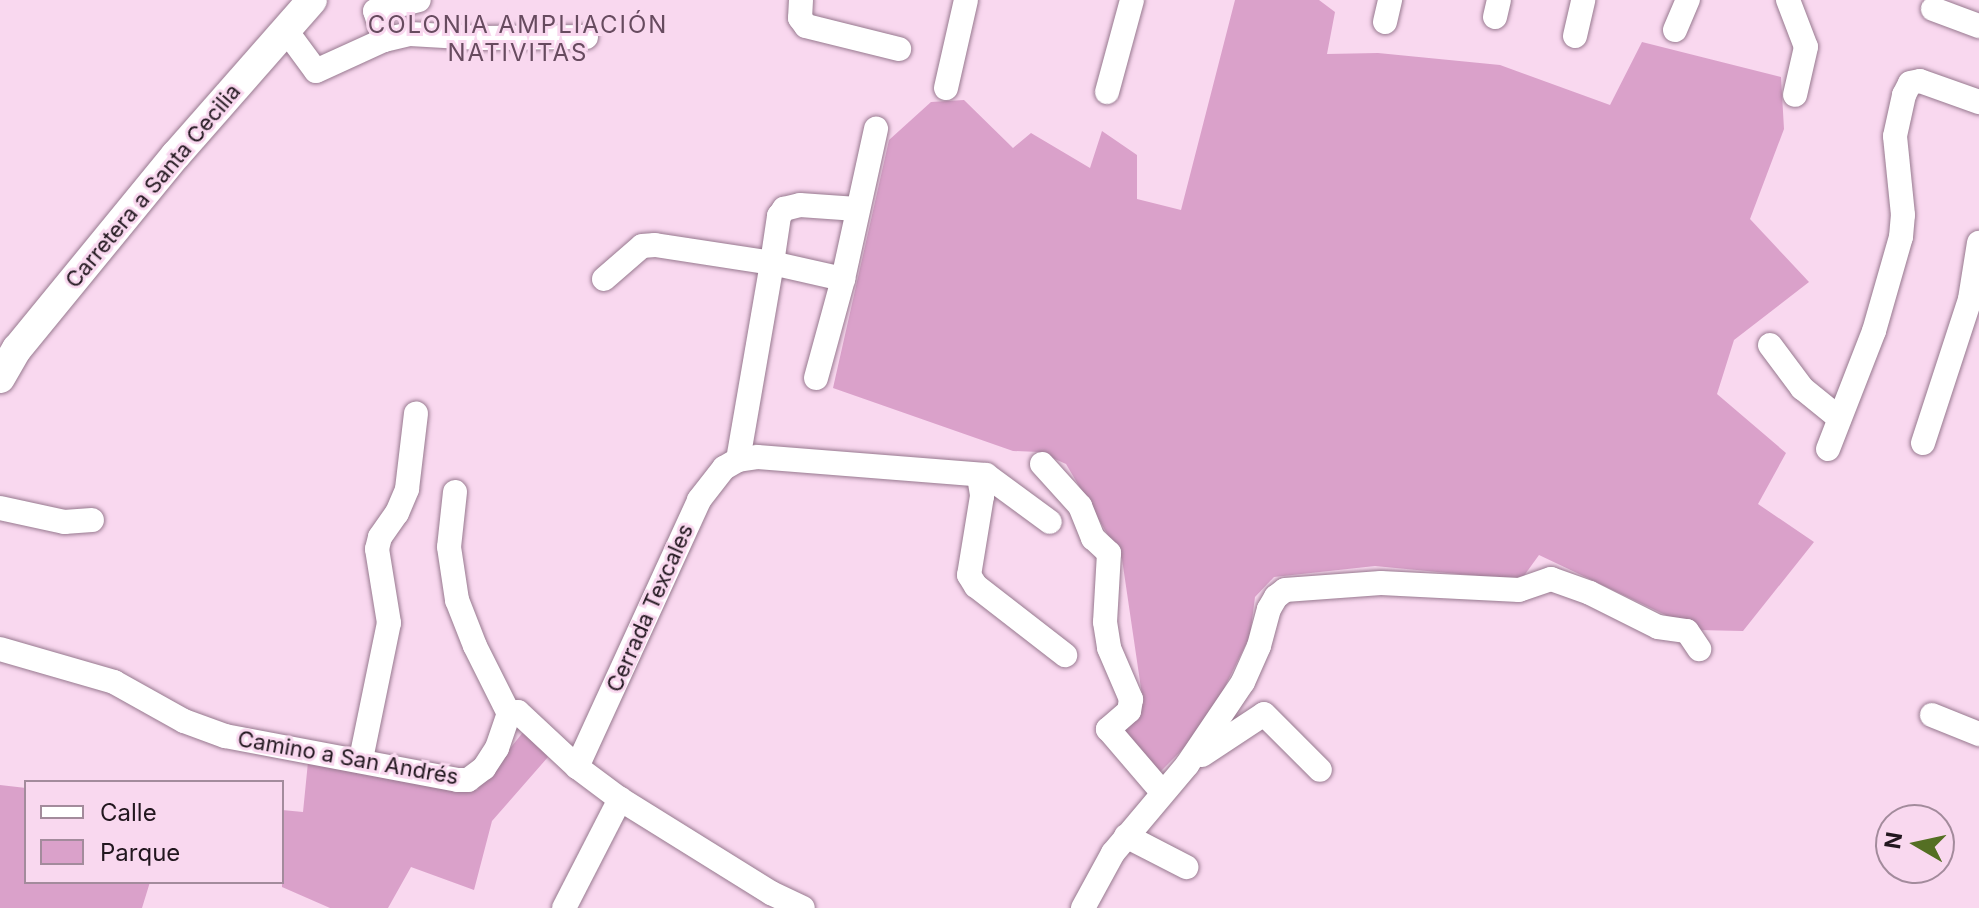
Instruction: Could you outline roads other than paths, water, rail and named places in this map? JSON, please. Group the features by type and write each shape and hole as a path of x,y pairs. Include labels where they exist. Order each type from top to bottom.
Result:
{"main road":[{"name":"Carretera a Santa Cecilia","path":"0,378 17,349 75,278 312,0"}],"street":[{"path":"384,40 375,11 419,0"},
{"path":"946,88 966,0"},
{"path":"1107,92 1132,0"},
{"path":"1575,36 1583,0"},
{"path":"1675,30 1688,0"},
{"path":"1788,0 1806,47 1795,95"},
{"path":"1933,9 1979,26"},
{"path":"801,12 899,49"},
{"path":"285,29 316,71 384,40 410,34 479,38 586,37"},
{"path":"1828,449 1874,331 1901,237 1903,215 1895,136 1904,95 1910,83 1920,81 1979,102"},
{"path":"816,378 843,279 876,129"},
{"path":"857,209 800,205 784,209 779,216 738,460 757,457 986,475 1007,487 1050,522"},
{"path":"1923,443 1968,307 1979,243"},
{"path":"604,279 642,246 655,245 772,263 843,279"},
{"path":"1770,345 1802,388 1839,418"},
{"path":"361,759 389,623 377,549 380,537 397,513 407,489 416,414"},
{"name":"Cerrada Texcales","path":"577,767 699,500 724,468 738,460"},
{"path":"1042,464 1080,506 1093,538 1109,553 1105,622 1109,648 1131,699 1129,711 1108,729 1162,792"},
{"path":"979,476 982,496 969,575 976,586 1065,655"},
{"path":"455,492 449,547 457,600 475,646 509,714 518,712 525,716 577,767 620,799 771,893 803,908"},
{"path":"0,508 64,522 92,520"},
{"path":"1089,906 1101,873 1126,836 1187,765 1243,682 1276,597 1299,586 1381,583 1519,590 1551,579 1590,593 1658,627 1687,631 1699,649"},
{"name":"Camino a San Andrés","path":"7,655 114,682 204,730 468,780 477,775 497,748 509,714"},
{"path":"1187,765 1264,714 1320,770"},
{"path":"1932,715 1979,734"},
{"path":"564,908 620,799"},
{"path":"1126,836 1186,867"}],"district":[{"name":"COLONIA AMPLIACIÓN NATIVITAS","path":"518,39"}]}
